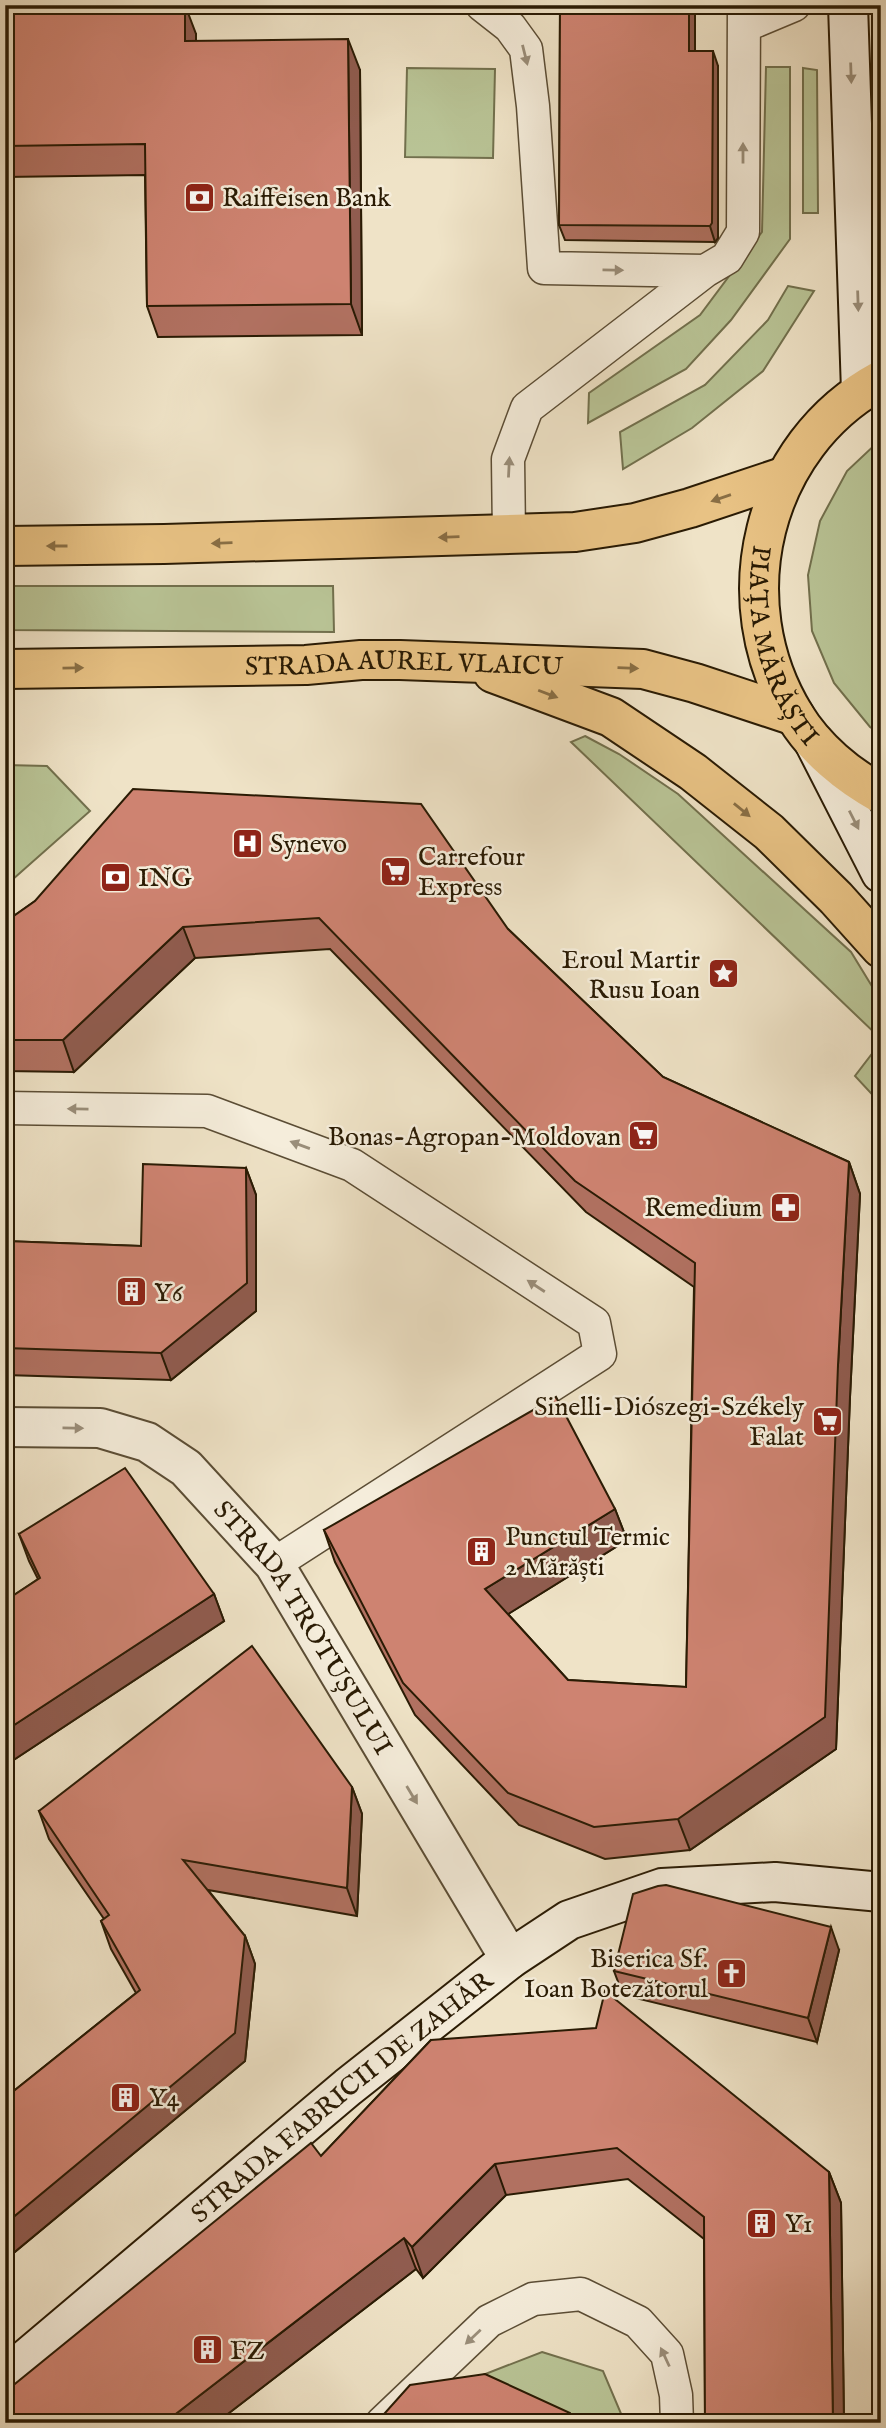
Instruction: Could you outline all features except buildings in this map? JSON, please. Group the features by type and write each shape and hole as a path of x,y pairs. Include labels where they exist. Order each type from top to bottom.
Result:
{"main road":[{"name":"PIAȚA MĂRĂȘTI","path":"871,385 818,429 786,475 766,522 758,572 760,622 772,671 803,727 854,779 881,794"},
{"path":"5,546 575,532 635,523 690,508 786,475"},
{"name":"STRADA AUREL VLAICU","path":"5,669 306,665 361,660 643,668 695,682 803,727"},
{"path":"461,661 611,717 694,772 769,832 836,898 881,948"}],"street":[{"path":"848,5 871,385"},
{"path":"803,727 881,873"},
{"name":"STRADA TROTUȘULUI","path":"5,1427 100,1428 147,1442 187,1468 274,1564 510,1959"},
{"name":"STRADA FABRICII DE ZAHĂR","path":"5,2377 348,2087 510,1959 569,1920 662,1888 775,1882 881,1892"}],"lane":[{"path":"482,5 510,27 526,49 533,106 544,268 705,271"},
{"path":"509,535 508,459 527,408 705,271 727,258 743,232 744,15 794,5"},
{"path":"5,1108 207,1111 352,1165 593,1323 600,1354 274,1564"},
{"path":"382,2423 489,2321 533,2298 581,2294 638,2322 667,2354 676,2395 677,2423"}],"green space":[{"path":"874,5 881,5 881,202 872,202"},
{"path":"766,67 790,67 790,239 731,320 686,369 588,423 589,393 700,315 762,232"},
{"path":"407,68 495,69 493,158 405,157"},
{"path":"803,68 817,70 818,213 803,213"},
{"path":"788,286 814,291 763,371 692,428 623,469 620,432 705,385 768,320"},
{"path":"881,439 881,734 870,727 834,683 812,631 808,575 820,521 847,471"},
{"path":"5,586 333,586 334,632 5,630"},
{"path":"585,736 619,754 678,794 851,952 881,1001 881,1039 571,742"},
{"path":"5,765 47,766 90,811 12,880 5,880"},
{"path":"881,1042 881,1104 855,1076"},
{"path":"542,2352 603,2371 622,2416 622,2423 542,2423 457,2385"}],"place":[{"name":"Raiffeisen Bank","path":"199,197"},
{"name":"Synevo","path":"247,843"},
{"name":"Carrefour Express","path":"395,871"},
{"name":"ING","path":"115,877"},
{"name":"Eroul Martir Rusu Ioan","path":"723,974"},
{"name":"Bonas-Agropan-Moldovan","path":"644,1136"},
{"name":"Remedium","path":"785,1207"},
{"name":"Y6","path":"131,1292"},
{"name":"Sinelli-Diószegi-Székely Falat","path":"827,1421"},
{"name":"Punctul Termic 2 Mărăști","path":"482,1551"},
{"name":"Biserica Sf. Ioan Botezătorul","path":"731,1973"},
{"name":"Y4","path":"126,2097"},
{"name":"Y1","path":"762,2223"},
{"name":"FZ","path":"207,2350"}]}
